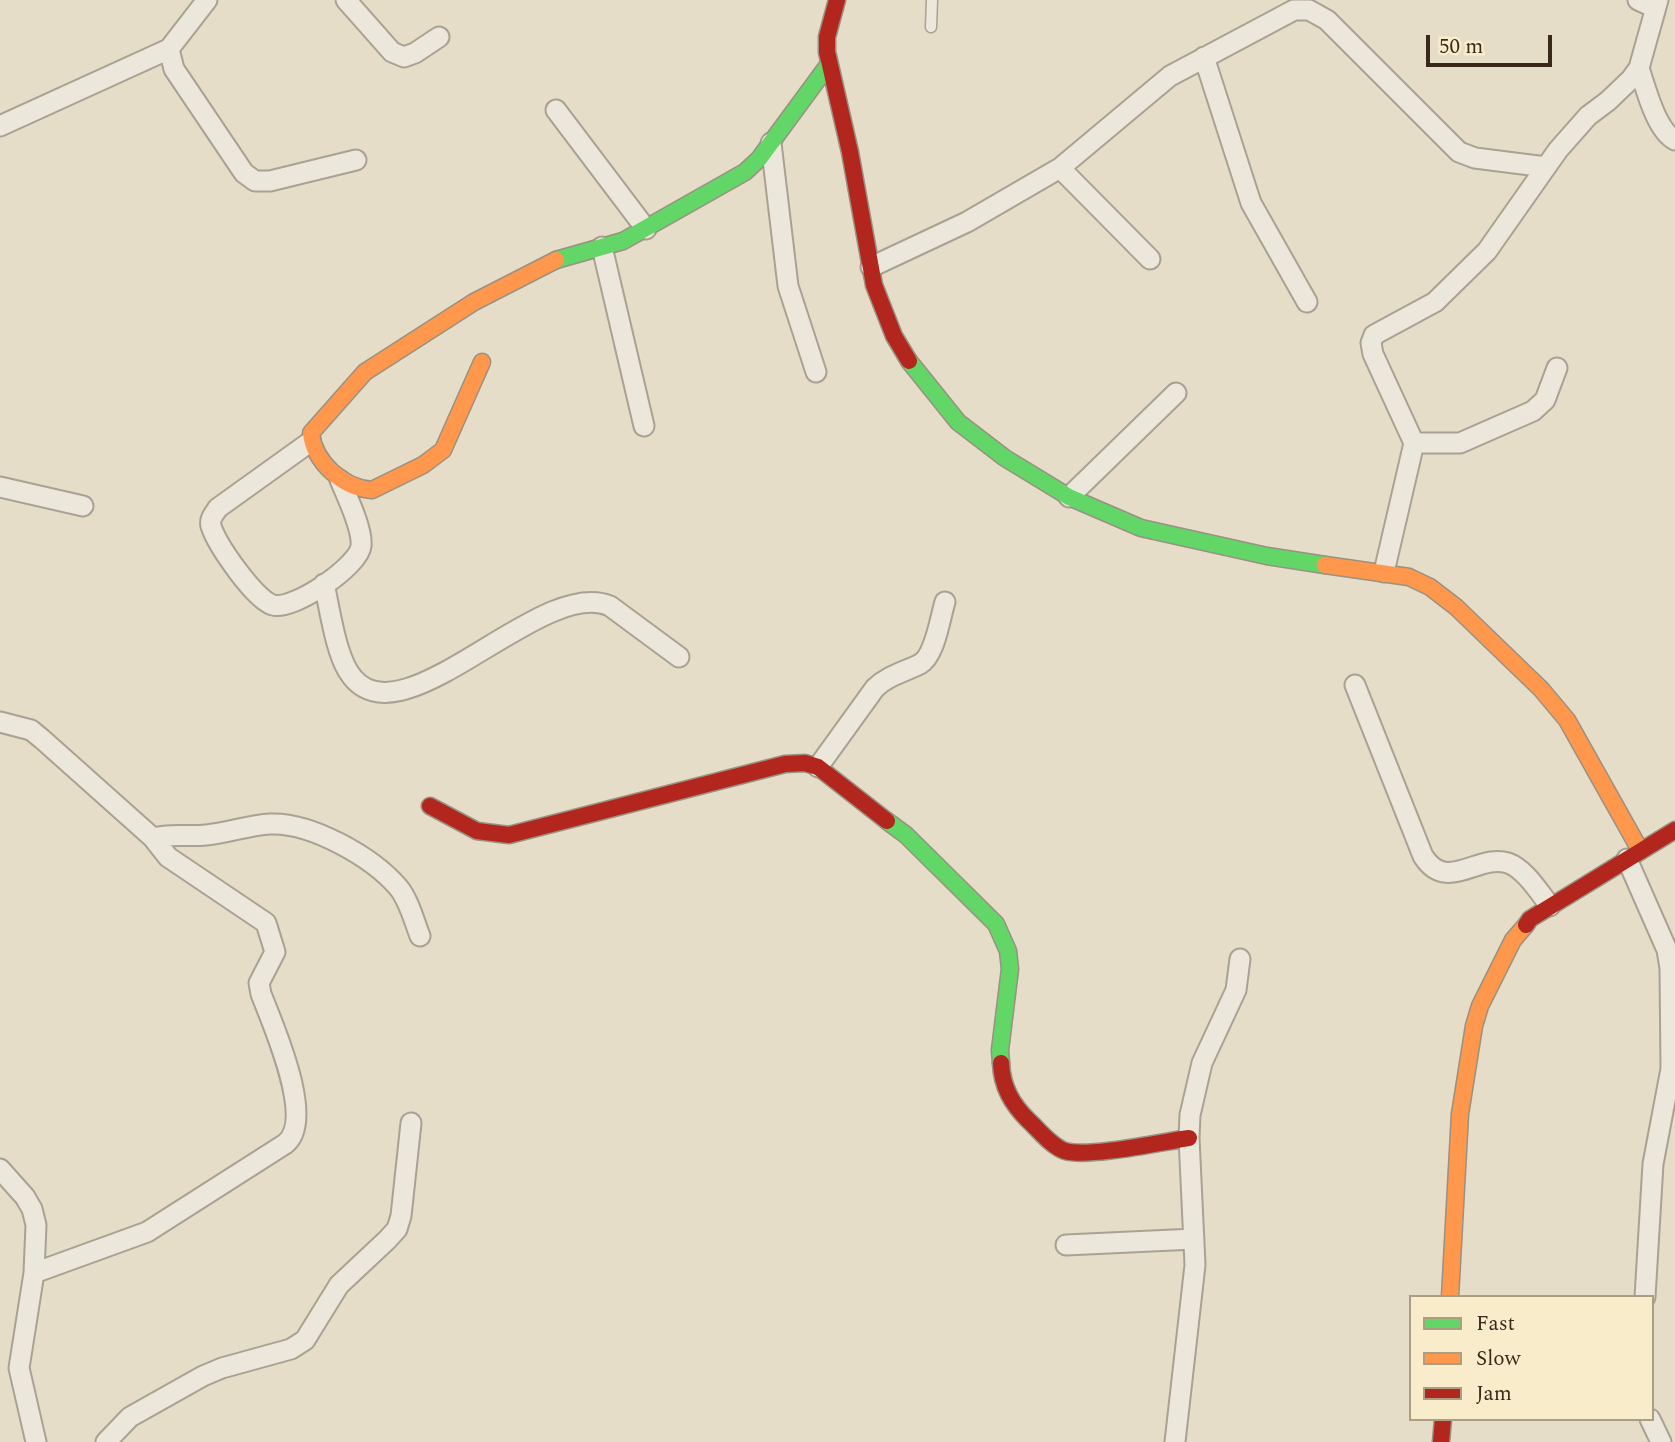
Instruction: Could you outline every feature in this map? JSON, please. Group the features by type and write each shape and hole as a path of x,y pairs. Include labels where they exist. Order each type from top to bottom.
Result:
{"street":[{"path":"0,126 169,49 207,0"},
{"path":"345,0 392,51 404,57 439,37"},
{"path":"834,2 827,37 829,64 850,152 874,285 894,336 914,370 958,422 1005,458 1069,497 1141,528 1267,556 1409,577 1430,587 1456,607 1541,690 1567,720 1633,854 1667,950 1670,968 1671,1069 1653,1164 1645,1295"},
{"path":"1650,3 1639,68 1659,123 1669,137 1675,140"},
{"path":"871,267 967,222 1060,168 1170,76 1294,10 1309,10 1327,20 1460,152 1475,158 1546,167"},
{"path":"169,49 174,69 244,173 255,181 270,181 356,160"},
{"path":"1204,57 1251,203 1307,302"},
{"path":"310,442 218,508 211,518 211,526 225,553 261,598 278,606 293,603 324,584 350,566 359,555 362,544 340,480 310,442 311,433 365,372 474,302 559,259 623,241 745,172 759,159 829,64"},
{"path":"1384,572 1413,443 1373,354 1371,343 1374,335 1434,302 1478,259 1500,234 1546,167 1588,116 1616,94 1639,68"},
{"path":"556,110 646,229"},
{"path":"771,143 788,286 816,372"},
{"path":"1060,168 1150,259"},
{"path":"602,247 644,426"},
{"path":"340,480 364,491 372,490 423,465 443,450 482,362"},
{"path":"1413,443 1460,443 1533,411 1545,400 1557,368"},
{"path":"1069,497 1176,393"},
{"path":"0,487 83,506"},
{"path":"324,584 342,658 349,673 364,687 375,692 397,693 421,684 536,618 589,601 599,601 610,606 679,657"},
{"path":"818,767 875,688 886,678 922,663 930,653 945,601"},
{"path":"1355,685 1423,856 1430,866 1441,872 1457,872 1494,862 1507,862 1519,869 1550,906"},
{"path":"0,722 31,730 153,838 168,857 266,923 275,951 259,983 290,1071 296,1129 292,1139 285,1144 146,1232 34,1273"},
{"path":"430,806 480,834 492,837 509,835 785,764 805,763 818,767 906,835 996,924 1008,951 1010,969 1000,1050 1001,1071 1007,1094 1015,1107 1055,1145 1066,1151 1084,1153 1188,1138"},
{"path":"153,838 166,835 206,835 271,824 287,825 329,838 345,845 400,888 420,936"},
{"path":"1450,1295 1460,1114 1474,1026 1480,1006 1513,940 1530,919 1675,830"},
{"path":"1175,1442 1195,1265 1188,1138 1190,1115 1202,1063 1236,990 1240,960"},
{"path":"106,1442 144,1408 203,1376 290,1349 305,1340 339,1285 397,1230 401,1216 411,1123"},
{"path":"0,1169 32,1209 36,1225 34,1273 19,1368 36,1442"},
{"path":"1066,1245 1194,1240"},
{"path":"1441,1442 1443,1421"},
{"path":"1651,1421 1661,1442"}],"lane":[{"path":"931,27 932,0"}],"traffic: fast":[{"path":"556,260 623,241 745,172 759,159 829,64"},
{"path":"909,361 958,422 1005,458 1069,497 1141,528 1267,556 1325,565"},
{"path":"887,821 906,835 996,924 1008,951 1010,969 1000,1050 1001,1063"}],"traffic: slow":[{"path":"482,362 443,450 423,465 372,490 341,479 318,454 311,433 365,372 474,302 556,260"},
{"path":"1325,565 1409,577 1430,587 1456,607 1541,689 1567,720 1640,850"},
{"path":"1450,1295 1460,1114 1474,1026 1480,1006 1513,940 1526,925"}],"traffic: jam":[{"path":"837,0 827,37 827,52 850,152 874,285 894,336 909,361"},
{"path":"430,806 477,831 509,835 785,764 805,763 818,767 887,821"},
{"path":"1526,925 1530,919 1675,830"},
{"path":"1001,1063 1006,1087 1017,1108 1050,1142 1065,1151 1107,1151 1189,1138"},
{"path":"1441,1442 1443,1421"}]}
